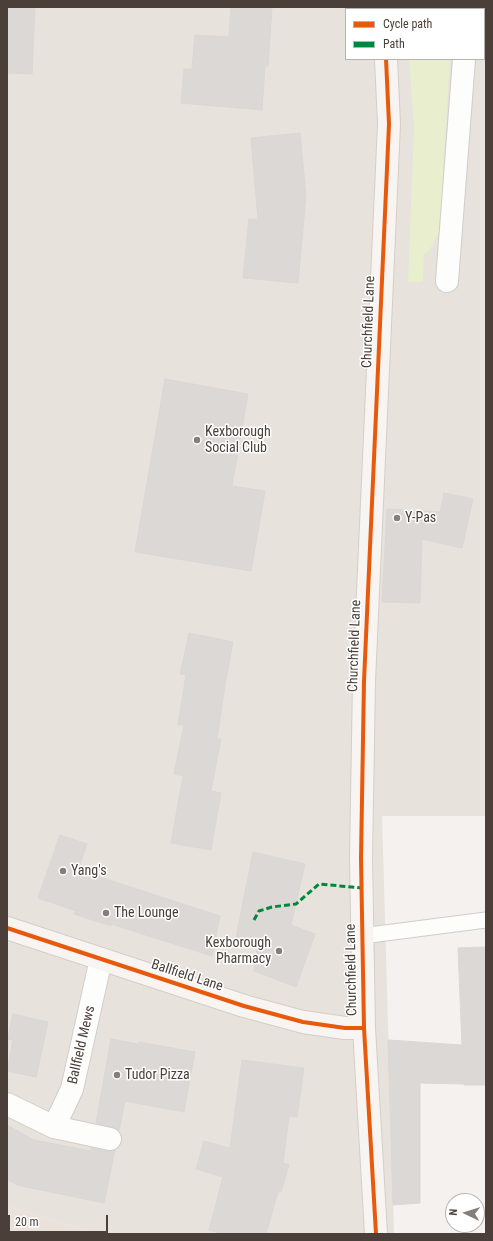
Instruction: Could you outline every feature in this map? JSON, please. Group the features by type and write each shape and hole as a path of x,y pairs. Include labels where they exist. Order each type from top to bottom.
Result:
{"street":[{"name":"Churchfield Lane","path":"376,1234 364,1028 361,858 364,681 389,124 386,60"},
{"path":"447,281 464,60"},
{"name":"Ballfield Lane","path":"7,928 244,1006 303,1022 345,1028 364,1028"},
{"name":"Ballfield Mews","path":"54,1127 72,1089 101,959"},
{"path":"7,1104 54,1127 110,1139"}],"lane":[{"path":"362,936 486,920"}],"shaded area":[{"path":"7,7 486,7 486,816 382,816 394,1234 99,1234 7,1206"},
{"path":"7,1206 99,1234 7,1234"}],"green space":[{"path":"409,60 450,60 440,229 429,251 424,254 423,282 408,282 414,127"}],"building":[{"path":"7,7 35,7 32,74 7,73"},
{"path":"231,7 272,7 268,66 265,66 262,110 181,103 184,69 192,69 195,35 229,37"},
{"path":"300,133 306,196 298,283 243,278 249,219 258,220 251,138"},
{"name":"Kexborough Social Club","path":"165,379 248,394 232,486 265,491 251,571 135,552"},
{"path":"444,493 473,499 462,548 422,539 420,603 382,602 387,509 440,512"},
{"path":"189,633 233,642 217,739 221,739 211,791 221,793 211,850 171,843 183,776 174,774 184,725 178,725 186,675 180,674"},
{"path":"60,835 87,844 78,870 220,916 212,956 111,924 111,926 74,914 76,911 38,898"},
{"path":"253,852 305,864 291,925 315,934 296,987 254,971 258,941 236,938"},
{"path":"486,947 486,1085 420,1083 420,1203 393,1205 388,1040 462,1045 458,948"},
{"path":"13,1014 48,1022 36,1077 7,1071 13,1040 8,1039"},
{"path":"111,1039 138,1044 139,1042 195,1052 184,1112 125,1101 119,1131 113,1127 96,1123"},
{"path":"242,1060 304,1068 297,1117 289,1116 283,1163 289,1165 281,1192 278,1192 266,1234 223,1234 209,1230 223,1177 196,1169 204,1141 230,1148"},
{"path":"7,1125 34,1140 91,1151 91,1148 107,1151 115,1150 104,1203 17,1185 7,1179"}],"marked path":[{"path":"254,920 259,911 272,907 296,904 319,884 362,888"}],"cycle path":[{"path":"376,1234 364,1028 361,858 364,681 389,124 386,60"},
{"path":"7,928 244,1006 303,1022 345,1028 364,1028"}],"place":[{"name":"Kexborough Social Club","path":"197,440"},
{"name":"Y-Pas","path":"397,518"},
{"name":"Yang's","path":"63,871"},
{"name":"The Lounge","path":"106,913"},
{"name":"Kexborough Pharmacy","path":"279,951"},
{"name":"Tudor Pizza","path":"117,1075"}]}
